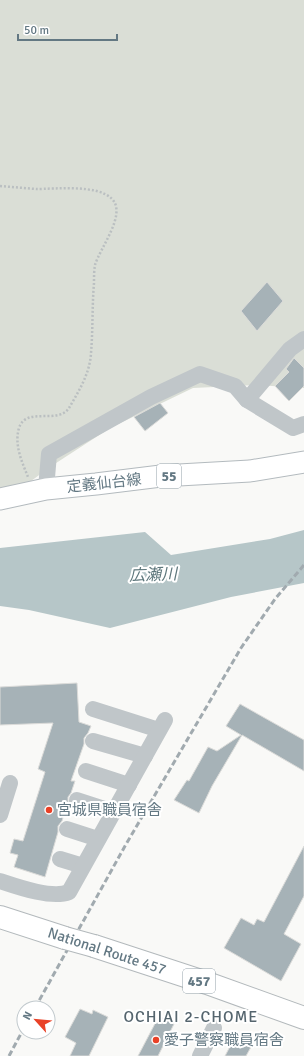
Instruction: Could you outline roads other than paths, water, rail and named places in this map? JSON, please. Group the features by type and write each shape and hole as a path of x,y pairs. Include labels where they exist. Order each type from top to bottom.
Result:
{"highway":[{"name":"National Route 457","path":"0,917 207,983 304,1018"}],"main road":[{"name":"定義仙台線","path":"0,499 40,490 161,476 250,471 304,462"}],"street":[{"path":"247,400 290,349 304,339"},
{"path":"40,490 49,454 151,397 200,374 235,386 247,400 293,428 304,424"},
{"path":"0,881 21,888 63,894 69,892 162,725 93,709"},
{"path":"93,741 145,756"},
{"path":"86,771 129,785"},
{"path":"0,815 10,783"},
{"path":"77,800 114,812"},
{"path":"68,829 98,839"},
{"path":"60,859 83,866"},
{"path":"200,1056 214,1028"}],"water":[{"name":"広瀬川","path":"304,530 304,583 231,597 110,628 29,610 0,606 0,548 145,532 171,555 270,539"}],"railway":[{"path":"39,1000 125,846 241,648 275,599 304,565"},
{"path":"9,1056 18,1040"}],"place":[{"name":"宮城県職員宿舎","path":"49,810"},
{"name":"愛子警察職員宿舎","path":"156,1040"}],"district":[{"name":"OCHIAI 2-CHOME","path":"191,1017"}]}
